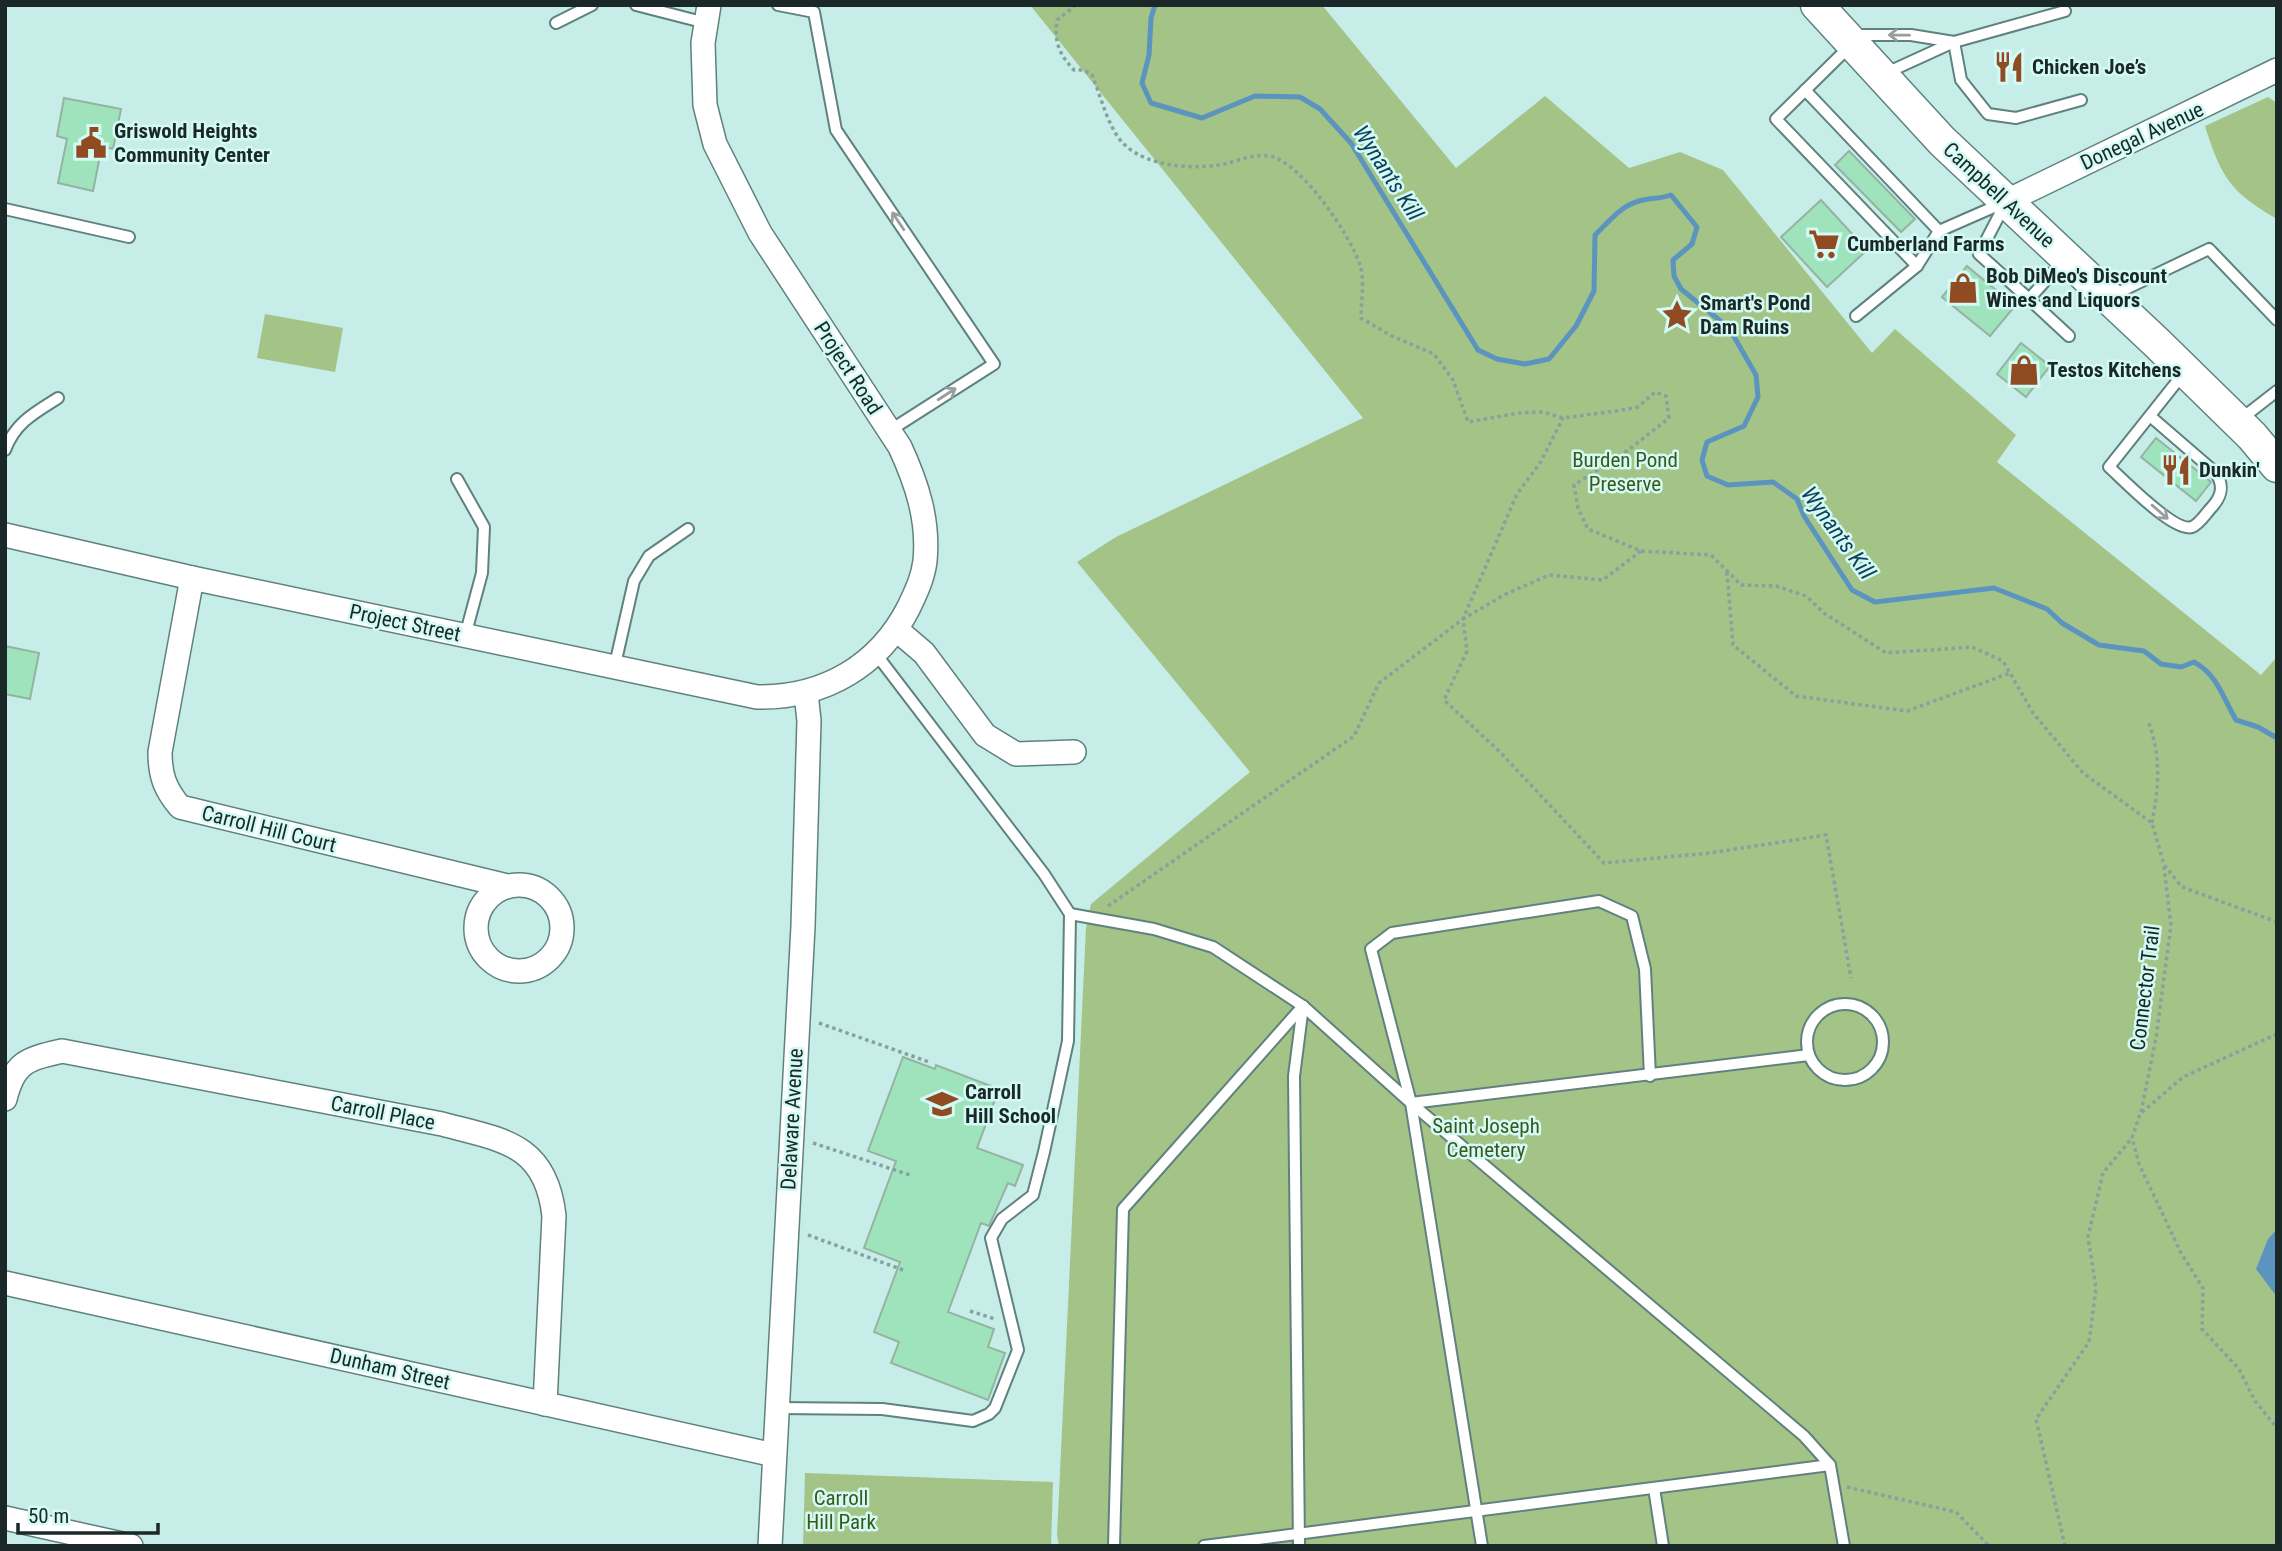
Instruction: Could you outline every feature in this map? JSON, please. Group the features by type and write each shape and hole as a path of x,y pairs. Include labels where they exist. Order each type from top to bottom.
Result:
{"street":[{"name":"Campbell Avenue","path":"1817,5 1942,141 2185,371 2237,422 2277,467"},
{"name":"Project Road","path":"708,14 703,43 705,105 715,144 760,233 889,431 916,482 926,537 920,585 897,630 876,654 843,679 806,693"},
{"name":"Donegal Avenue","path":"2007,201 2277,70"},
{"name":"Project Street","path":"5,535 614,669 757,696 806,693"},
{"name":"Carroll Hill Court","path":"192,578 160,752 160,773 167,790 180,807 507,887"},
{"path":"897,630 924,653 985,735 1016,754 1074,752"},
{"name":"Delaware Avenue","path":"770,1546 803,926 809,721 806,693"},
{"name":"Carroll Place","path":"5,1099 10,1079 19,1066 35,1057 62,1051 442,1124 498,1139 520,1150 538,1164 552,1192 554,1216 545,1404"},
{"name":"Dunham Street","path":"5,1283 774,1455"},
{"path":"5,1518 131,1546"}],"lane":[{"path":"556,23 592,5"},
{"path":"636,5 708,14"},
{"path":"778,5 814,12 836,130 993,364 889,431"},
{"path":"1881,76 1954,42 2065,11"},
{"path":"1917,266 1857,195 1776,119 1848,40 1910,35 1954,42"},
{"path":"1954,42 1961,80 1989,114 2016,118 2081,100"},
{"path":"1805,90 1866,162 1906,203 1939,231"},
{"path":"1856,316 1917,266 1939,231 2007,201"},
{"path":"2007,201 1979,254 2069,336"},
{"path":"5,209 128,237"},
{"path":"2109,298 2208,249 2277,320"},
{"path":"2029,299 2066,258"},
{"path":"2150,416 2216,472 2221,481 2219,499 2197,525 2182,527 2175,524 2109,467 2185,371"},
{"path":"2237,422 2277,391"},
{"path":"5,450 12,432 25,419 58,398"},
{"path":"457,479 484,527 485,548 465,636"},
{"path":"614,669 634,581 649,556 688,529"},
{"path":"777,1408 882,1409 973,1421 995,1408 1018,1350 991,1238 1002,1219 1033,1195 1068,1041 1070,914 1044,874 876,654"},
{"path":"1482,1546 1410,1103 1371,950 1392,933 1599,901 1632,916 1645,969 1650,1076"},
{"path":"1070,914 1154,929 1213,947 1303,1006 1410,1103 1793,1427 1830,1465 1844,1546"},
{"path":"1843,1004 1866,1011 1880,1029 1883,1042 1881,1055 1864,1075 1852,1080 1826,1075 1809,1055 1807,1044 1813,1021 1832,1007 1843,1004"},
{"path":"1299,1546 1294,1076 1303,1006"},
{"path":"1114,1546 1123,1209 1303,1006"},
{"path":"1410,1103 1809,1055"},
{"path":"1204,1546 1476,1508 1830,1465"},
{"path":"1654,1488 1663,1546"}],"path":[{"path":"1076,5 1057,20 1055,35 1060,55 1074,70 1084,70 1092,75 1116,135 1127,147 1146,158 1169,164 1207,167 1230,164 1249,156 1271,156 1289,167 1332,214 1360,265 1361,318 1392,336 1434,354 1452,380 1468,422 1543,412 1563,418 1638,407 1655,392 1667,396 1670,418 1627,451 1574,485 1578,508 1588,529 1641,551 1711,555 1741,585 1776,586 1807,596 1824,613 1886,653 1972,647 2003,661 2033,713 2082,774 2152,823 2159,785 2158,751 2149,723"},
{"path":"1563,418 1539,463 1517,494 1463,619 1466,651 1444,700 1500,752 1604,863 1710,853 1826,835 1851,978"},
{"path":"1090,918 1353,736 1379,683 1463,619 1504,595 1549,575 1604,580 1641,551"},
{"path":"1727,569 1733,645 1797,696 1907,711 2010,673"},
{"name":"Connector Trail","path":"2133,1138 2156,1038 2171,925 2164,865 2152,823"},
{"path":"2164,865 2182,887 2277,922"},
{"path":"819,1023 929,1062"},
{"path":"2140,1114 2183,1077 2277,1034"},
{"path":"2133,1138 2143,1173 2181,1253 2203,1288 2202,1329 2239,1368 2255,1401 2277,1428"},
{"path":"2065,1546 2036,1419 2090,1342 2096,1289 2088,1237 2103,1173 2133,1138"},
{"path":"813,1143 910,1175"},
{"path":"808,1235 903,1270"},
{"path":"971,1311 1014,1326"},
{"path":"1833,1484 1956,1513 1989,1546"}],"green space":[{"path":"1030,5 1322,5 1456,168 1545,96 1629,168 1680,152 1723,170 1872,353 1895,329 2016,435 1997,462 2261,675 2277,657 2277,1546 1059,1546 1057,1535 1086,928 1091,904 1250,772 1077,562 1116,537 1363,418"},
{"path":"2268,97 2277,103 2277,219 2248,200 2229,182 2216,158 2205,126"},
{"path":"265,314 343,328 335,372 257,358"},
{"name":"Carroll Hill Park","path":"805,1473 1053,1482 1051,1546 803,1546"}],"water":[{"path":"2277,1229 2277,1297 2256,1269 2268,1239"}],"building":[{"name":"Griswold Heights Community Center","path":"64,98 121,109 113,149 102,146 93,191 58,183 67,139 57,136"},
{"name":"Cumberland Farms","path":"1849,151 1915,219 1901,232 1835,165"},
{"name":"Cumberland Farms","path":"1821,200 1867,250 1827,287 1781,237"},
{"path":"1967,266 2015,306 1990,336 1942,297"},
{"name":"Testos Kitchens","path":"2021,343 2050,366 2026,397 1997,374"},
{"name":"Dunkin'","path":"2156,438 2211,482 2196,501 2141,457"},
{"path":"5,646 39,653 30,699 5,694"},
{"path":"903,1057 935,1069 936,1065 999,1089 977,1148 1023,1165 1015,1186 1008,1183 989,1226 981,1223 948,1312 994,1329 988,1347 1005,1353 988,1400 891,1363 899,1342 874,1332 900,1262 864,1248 896,1161 868,1151"}],"waterway":[{"name":"Wynants Kill","path":"1155,5 1151,18 1149,55 1142,83 1151,103 1202,118 1255,96 1300,97 1320,109 1351,143 1478,350 1497,359 1525,364 1549,359 1576,326 1594,291 1595,235 1626,207 1639,201 1671,195 1697,227 1692,244 1673,260 1674,276 1681,289 1729,328 1756,375 1758,397 1744,426 1707,442 1702,460 1707,476 1728,485 1773,482 1797,499 1804,516 1852,590 1875,602 1994,588 2047,609 2062,623 2099,645 2144,651 2161,664 2181,667 2194,662 2209,673 2236,720 2258,727 2277,738"}],"place":[{"name":"Chicken Joe’s","path":"2009,67"},
{"name":"Griswold Heights Community Center","path":"91,143"},
{"name":"Cumberland Farms","path":"1824,244"},
{"name":"Bob DiMeo's Discount Wines and Liquors","path":"1963,288"},
{"name":"Smart's Pond Dam Ruins","path":"1677,315"},
{"name":"Testos Kitchens","path":"2024,370"},
{"name":"Dunkin'","path":"2176,470"},
{"name":"Carroll Hill School","path":"942,1104"}],"park label":[{"name":"Burden Pond Preserve","path":"1625,472"},
{"name":"Saint Joseph Cemetery","path":"1486,1138"}]}
